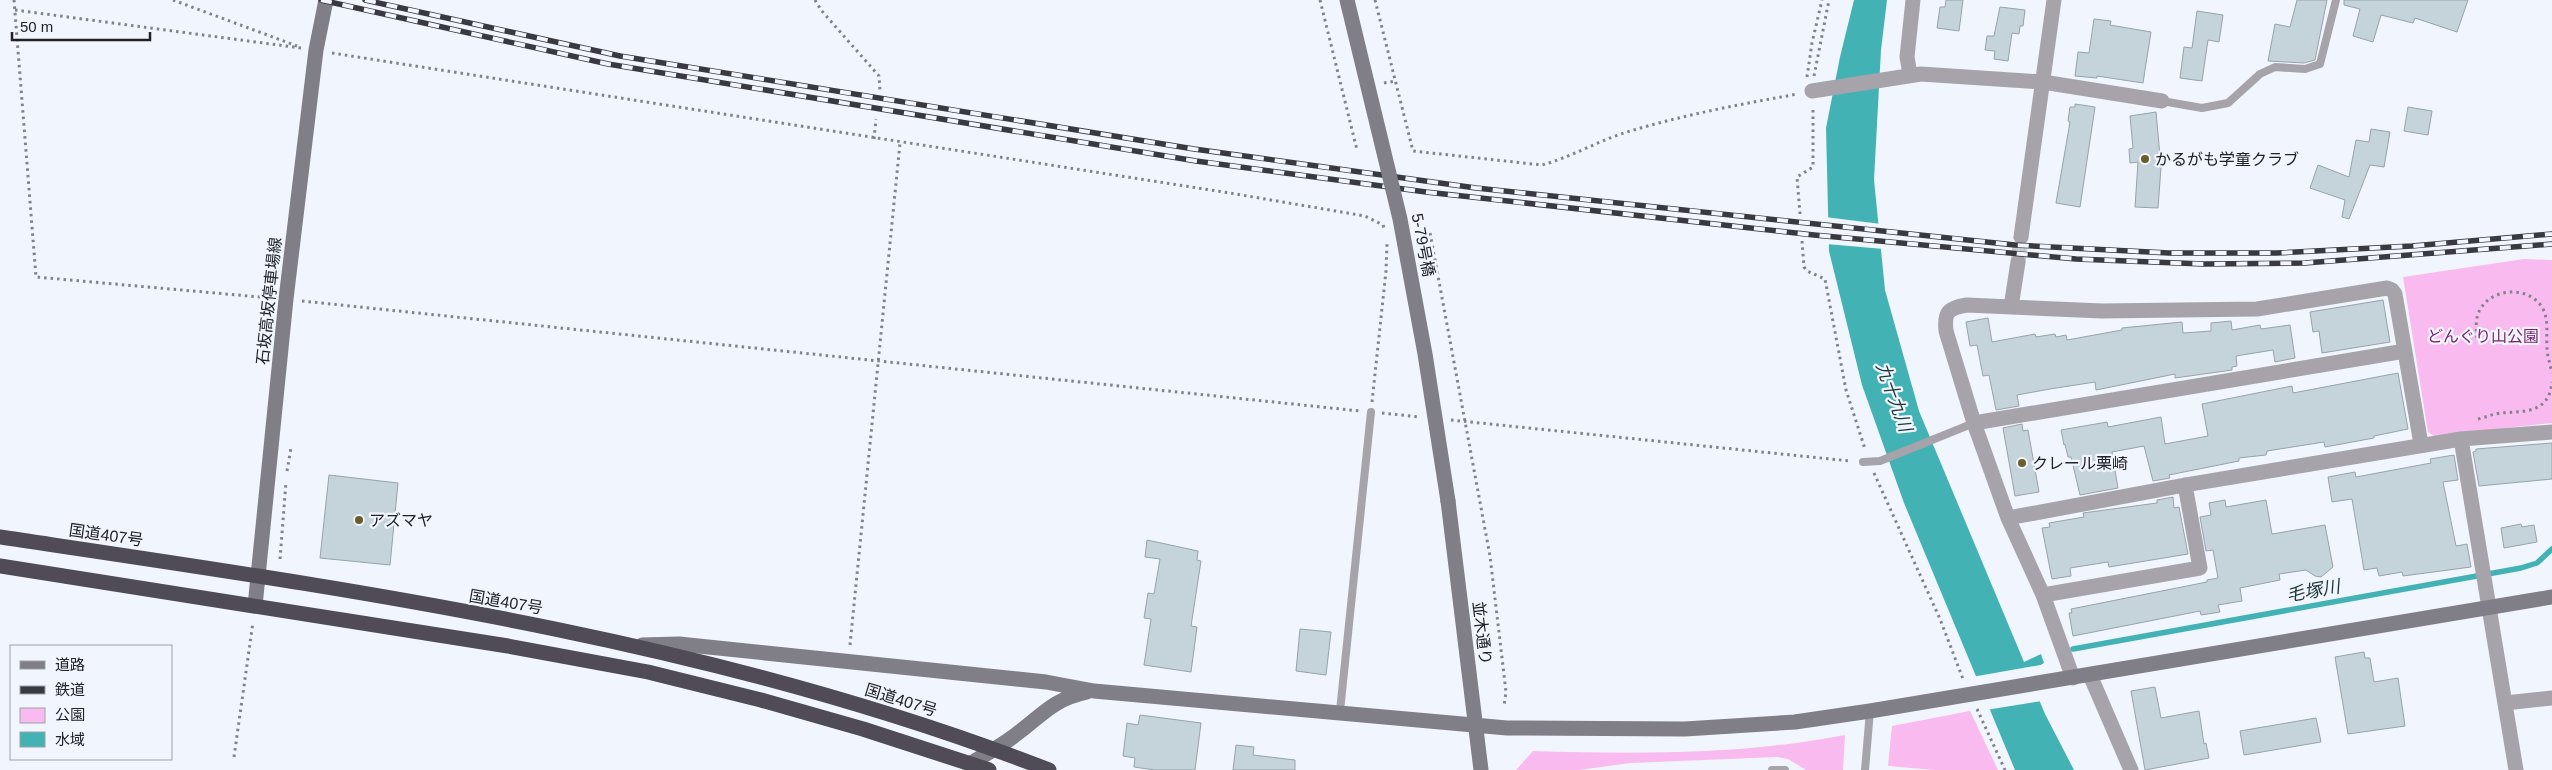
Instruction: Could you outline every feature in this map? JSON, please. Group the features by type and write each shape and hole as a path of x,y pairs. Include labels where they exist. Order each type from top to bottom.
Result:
{"highway":[{"name":"国道407号","path":"0,538 259,576 543,626 638,645 777,680 995,749 1049,770"},
{"path":"0,566 508,646 648,672 789,708 989,770"}],"street":[{"name":"石坂高坂停車場線","path":"255,606 309,49 326,0"},
{"name":"5-79号橋","path":"1347,0 1400,219 1425,354 1448,501"},
{"path":"1906,75 1913,0"},
{"path":"2021,237 2054,0"},
{"path":"1814,91 1906,75 2043,82 2162,100"},
{"path":"2011,307 2018,262"},
{"path":"2073,678 2043,595 2008,518 1974,423 1948,340 1944,318 1948,312 1956,307 2011,307 2112,312 2257,309 2387,288 2395,294 2421,444"},
{"path":"1974,423 2405,351"},
{"path":"2008,518 2421,444 2552,432"},
{"path":"2461,439 2516,770"},
{"path":"2043,595 2200,568 2186,485"},
{"name":"並木通り","path":"1448,501 1481,770"},
{"path":"638,645 679,644 1046,682 1094,691 1517,728 1685,729 1795,722 1870,711 1976,701 2057,680 2552,597"},
{"path":"2090,675 2131,770"},
{"path":"971,763 995,749 1048,707 1066,697 1094,691"},
{"path":"2504,703 2552,698"}],"lane":[{"path":"2162,100 2202,108 2228,103 2260,74 2275,67 2305,69 2320,64 2336,0"},
{"path":"1340,712 1371,412"},
{"path":"1864,462 1880,461 1974,423"},
{"path":"1865,770 1870,711"},
{"path":"1772,770 1785,770"}],"path":[{"path":"14,0 36,277 286,299 1371,412 1386,271 1387,239"},
{"path":"173,0 309,49"},
{"path":"815,0 821,10 879,76 880,91"},
{"path":"1320,0 1357,150"},
{"path":"1375,0 1413,151 1542,165 1560,160 1626,132 1730,106 1814,91"},
{"path":"1814,91 1807,82 1808,66 1822,0"},
{"path":"1800,214 1797,177 1813,167 1814,91 1829,0"},
{"path":"15,10 309,49 1365,216 1383,225 1385,232"},
{"path":"874,139 876,119"},
{"path":"850,643 900,143"},
{"path":"1430,233 1490,556 1506,692 1504,706"},
{"path":"1802,241 1804,267 1807,271 1825,279 1846,390 1865,450"},
{"path":"2477,338 2477,318 2480,309 2492,297 2500,293 2514,292 2531,297 2538,302 2547,322 2546,346 2552,373"},
{"path":"2478,419 2503,413 2524,413 2534,410 2547,398 2552,382"},
{"path":"1464,421 1864,462"},
{"path":"280,559 290,448"},
{"path":"1873,471 1940,619 1965,682"},
{"path":"234,757 255,606"},
{"path":"1976,701 2006,770"}],"green space":[{"name":"どんぐり山公園","path":"2524,259 2552,260 2552,423 2434,436 2428,432 2403,277"},
{"path":"1970,711 1998,770 1935,770 1888,766 1892,726"},
{"path":"1845,735 1843,770 1806,770 1788,759 1777,757 1630,763 1579,770 1516,770 1533,751 1650,753 1728,750 1806,742"}],"water":[{"name":"九十九川","path":"1854,0 1887,0 1881,50 1874,180 1885,290 1919,411 2024,662 2041,654 2044,663 2028,673 2045,714 2074,770 2015,770 1904,503 1862,385 1829,251 1826,128"}],"pier":[{"path":"1825,217 1881,224 1884,249 1826,244"},
{"path":"2046,664 2031,674 2042,701 1986,710 1972,677"}],"building":[{"path":"1946,0 1963,0 1959,31 1937,28 1940,7 1945,7"},
{"path":"2297,0 2327,0 2315,60 2304,63 2268,61 2275,24 2290,27"},
{"path":"2344,0 2468,0 2457,32 2415,18 2413,23 2381,15 2373,42 2353,36 2360,9 2344,5"},
{"path":"2000,7 2025,10 2023,26 2020,26 2019,34 2012,33 2008,61 1994,59 1995,51 1985,50 1987,36 1994,36"},
{"path":"2197,11 2223,15 2219,42 2208,40 2202,81 2180,78 2184,47 2192,48"},
{"path":"2094,19 2111,21 2110,25 2151,32 2143,83 2097,76 2097,78 2075,76 2078,52 2089,53"},
{"path":"2075,104 2095,107 2080,207 2056,203 2070,122 2068,121 2070,107 2075,107"},
{"path":"2408,107 2432,111 2428,135 2404,131"},
{"name":"かるがも学童クラブ","path":"2156,112 2161,167 2158,208 2135,207 2138,162 2130,163 2129,149 2133,148 2130,116"},
{"path":"2371,129 2390,132 2384,167 2370,165 2349,219 2342,217 2345,200 2310,188 2318,165 2349,177 2356,140 2369,142"},
{"path":"2383,300 2390,342 2322,353 2319,331 2313,332 2310,312"},
{"path":"1988,318 1992,342 2035,334 2036,337 2055,334 2056,337 2066,335 2067,340 2122,330 2122,328 2182,322 2183,333 2211,331 2211,323 2231,321 2232,330 2260,325 2261,329 2290,325 2295,358 2275,362 2273,350 2236,356 2237,366 2232,367 2232,370 2175,378 2175,374 2096,390 2095,382 2050,389 2017,395 2019,406 1996,410 1989,375 1983,376 1977,345 1970,346 1966,322"},
{"path":"2398,373 2408,429 2374,436 2374,438 2325,447 2324,442 2267,451 2266,455 2239,458 2239,461 2169,475 2170,478 2153,481 2144,446 2112,452 2118,488 2080,495 2071,457 2068,457 2061,430 2107,422 2108,427 2161,417 2165,444 2208,436 2202,404 2292,386 2293,393"},
{"name":"クレール栗崎","path":"2022,424 2023,431 2028,430 2039,492 2015,496 2003,428"},
{"path":"2552,443 2552,479 2479,486 2473,452 2476,449"},
{"path":"2454,455 2458,480 2443,482 2456,546 2467,544 2471,567 2403,576 2402,572 2379,576 2377,568 2364,570 2352,499 2332,502 2328,477 2355,472 2356,477 2431,463 2430,459"},
{"name":"アズマヤ","path":"329,475 398,483 390,565 320,558"},
{"path":"2173,497 2174,508 2179,507 2188,554 2109,567 2108,562 2070,568 2071,576 2052,579 2042,528 2050,527 2049,523 2084,517 2083,513 2157,503 2157,500"},
{"path":"2225,500 2226,507 2266,500 2272,534 2325,525 2333,567 2321,577 2315,576 2306,570 2279,574 2280,580 2240,588 2242,601 2218,605 2220,612 2201,615 2200,611 2073,636 2069,613 2072,613 2071,609 2207,582 2207,580 2218,578 2213,550 2206,551 2200,517 2211,515 2209,503"},
{"path":"2521,524 2522,527 2534,525 2537,542 2504,548 2501,528"},
{"path":"1147,540 1198,551 1197,560 1201,561 1191,626 1197,627 1191,672 1144,665 1151,619 1144,618 1148,593 1154,594 1160,559 1145,557"},
{"path":"1300,629 1331,632 1326,675 1296,671"},
{"path":"2364,652 2365,658 2370,658 2374,682 2398,678 2405,726 2348,734 2335,657"},
{"path":"2155,687 2161,718 2199,711 2204,744 2206,743 2209,758 2145,770 2131,691"},
{"path":"1140,715 1201,723 1195,770 1155,770 1134,767 1135,758 1123,756 1127,723 1138,725"},
{"path":"2316,718 2321,742 2244,755 2240,731"},
{"path":"1236,745 1254,747 1253,755 1295,760 1295,770 1233,770"}],"waterway":[{"name":"毛塚川","path":"2073,649 2521,568 2537,563 2552,549"}],"tunnel":[{"path":"2018,262 2021,237"}],"railway":[{"path":"321,0 608,64 1196,161 1426,192 1814,235 2076,259 2203,264 2305,263 2552,244"},
{"path":"365,0 620,56 1194,149 1476,188 2015,245 2169,253 2276,253 2412,246 2552,234"}],"place":[{"name":"かるがも学童クラブ","path":"2145,159"},
{"name":"クレール栗崎","path":"2022,463"},
{"name":"アズマヤ","path":"359,520"}]}
